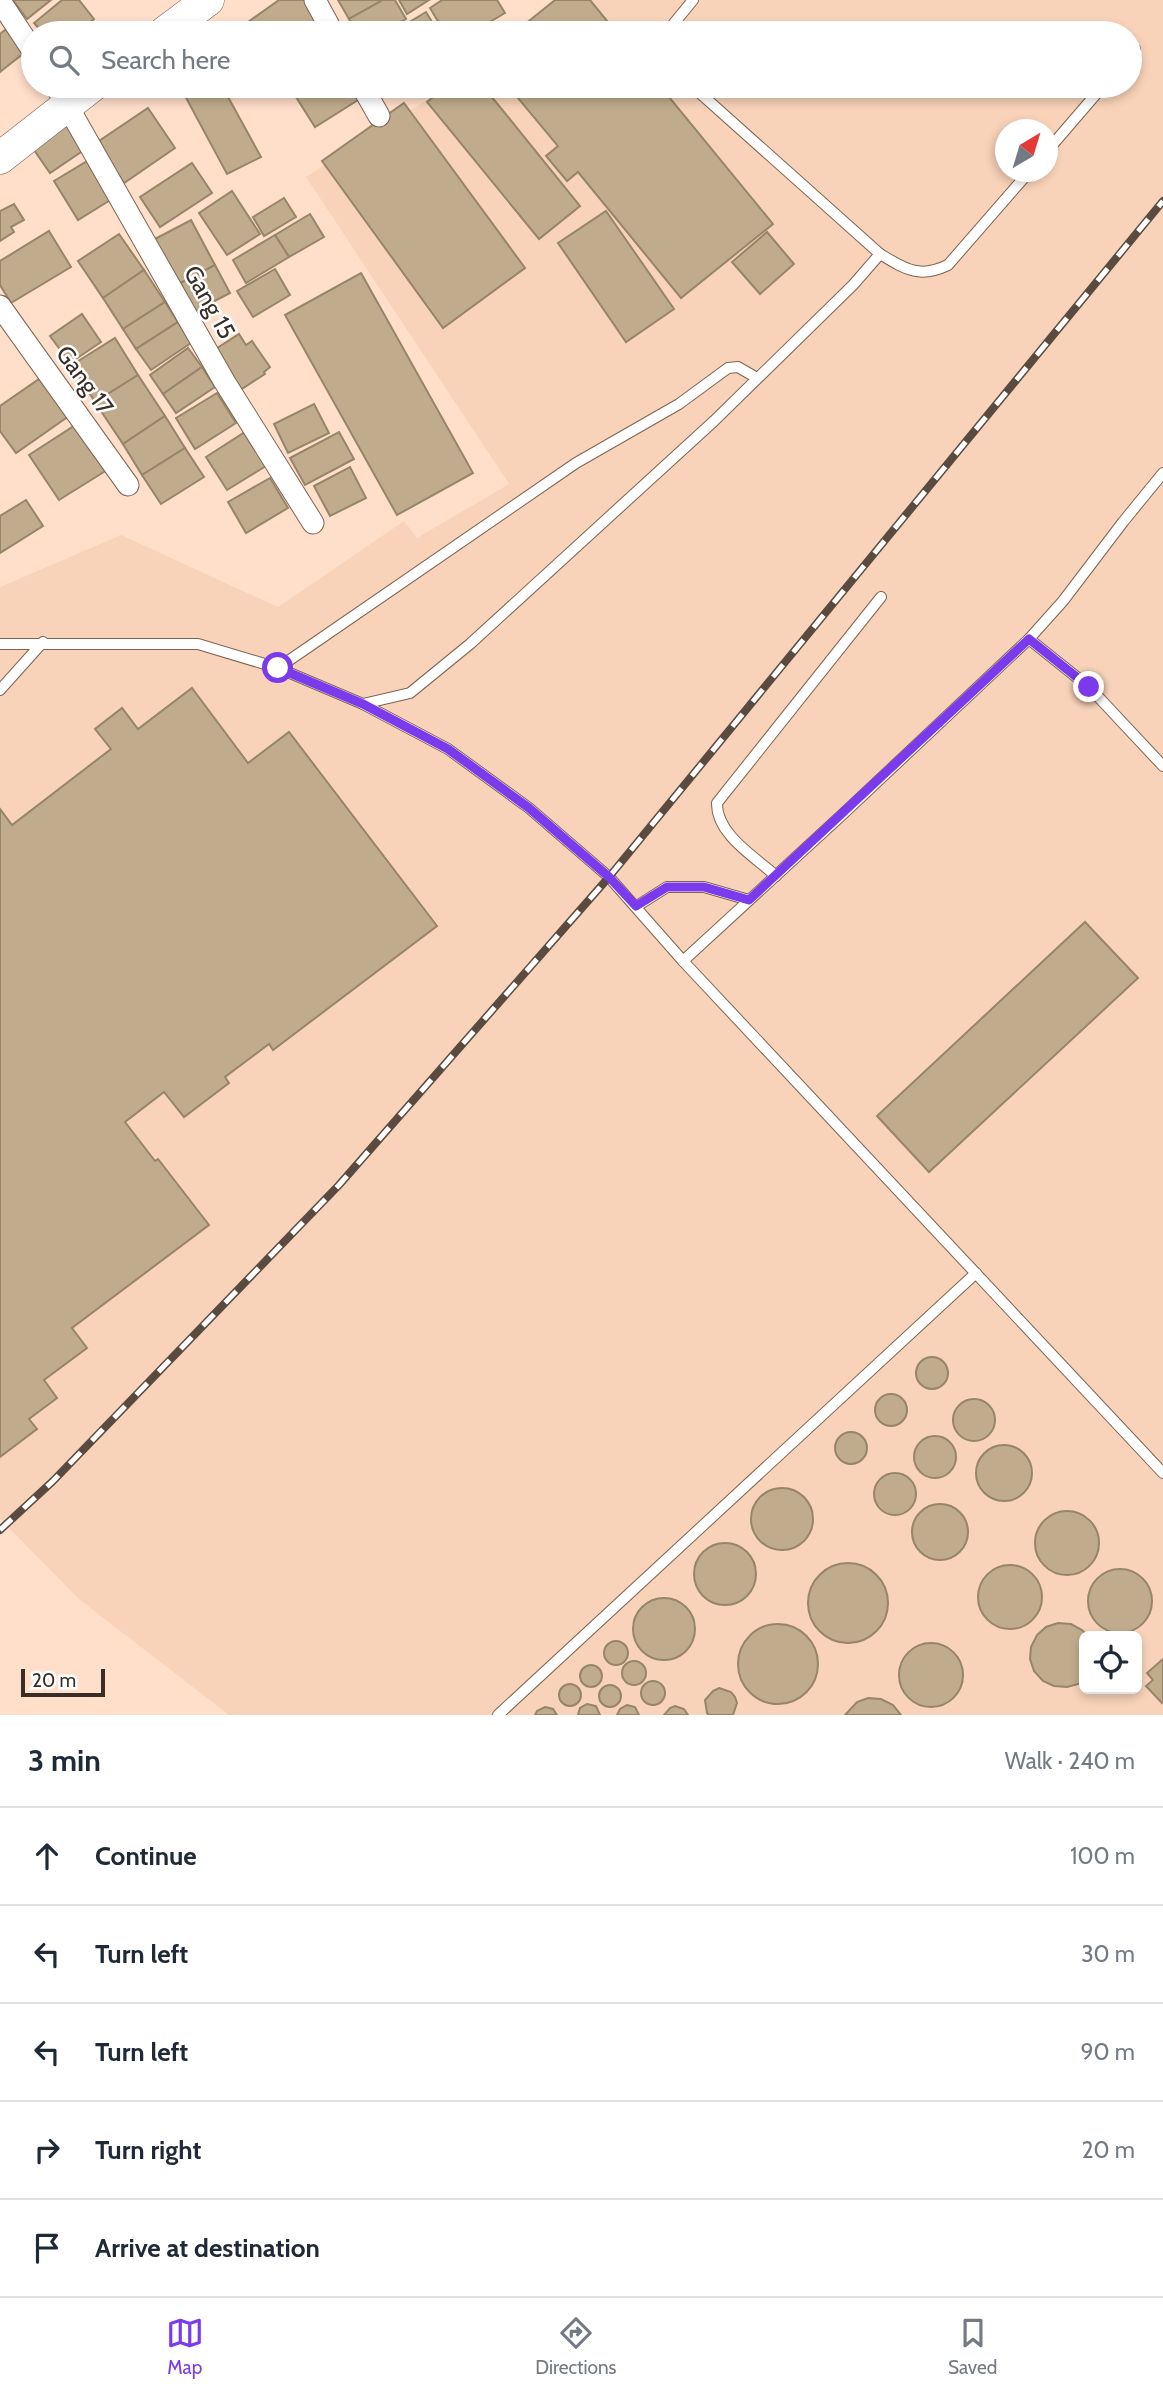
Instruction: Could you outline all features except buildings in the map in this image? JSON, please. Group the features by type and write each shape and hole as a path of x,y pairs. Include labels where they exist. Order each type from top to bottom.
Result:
{"main road":[{"path":"180,21 208,0"},
{"path":"0,158 65,98"}],"street":[{"path":"315,0 326,21"},
{"path":"0,1 21,33"},
{"name":"Gang 15","path":"75,98 224,381 313,523"},
{"path":"369,98 379,116"},
{"name":"Gang 17","path":"0,306 128,485"}],"lane":[{"path":"675,21 692,0"},
{"path":"705,98 880,254 910,271 936,271 948,265 1020,182"},
{"path":"1058,138 1093,98"},
{"path":"363,704 410,693 470,644 714,421 853,285 880,254"},
{"path":"278,668 576,463 679,404 728,368 738,367 758,378"},
{"path":"683,961 1029,639 1063,601 1163,473"},
{"path":"776,876 730,835 717,814 717,803 881,597"},
{"path":"1029,639 1089,687 1163,766"},
{"path":"0,690 43,642"},
{"path":"0,644 198,644 278,668 363,704 448,749 529,808 609,877 683,961 1163,1473"},
{"path":"636,906 667,887 704,887 749,900"},
{"path":"498,1715 976,1273"}],"shaded area":[{"path":"571,0 1163,0 1163,1715 229,1715 80,1600 0,1519 0,587 121,535 278,607 404,521 417,538 509,484 306,177 430,98 1142,98 1142,21 542,21"}],"railway":[{"path":"0,1530 53,1481 339,1185 609,877 1163,201"}],"route":[{"path":"278,668 363,704 448,749 529,808 609,877 636,906 667,887 704,887 749,900 1029,639 1089,687"}]}
